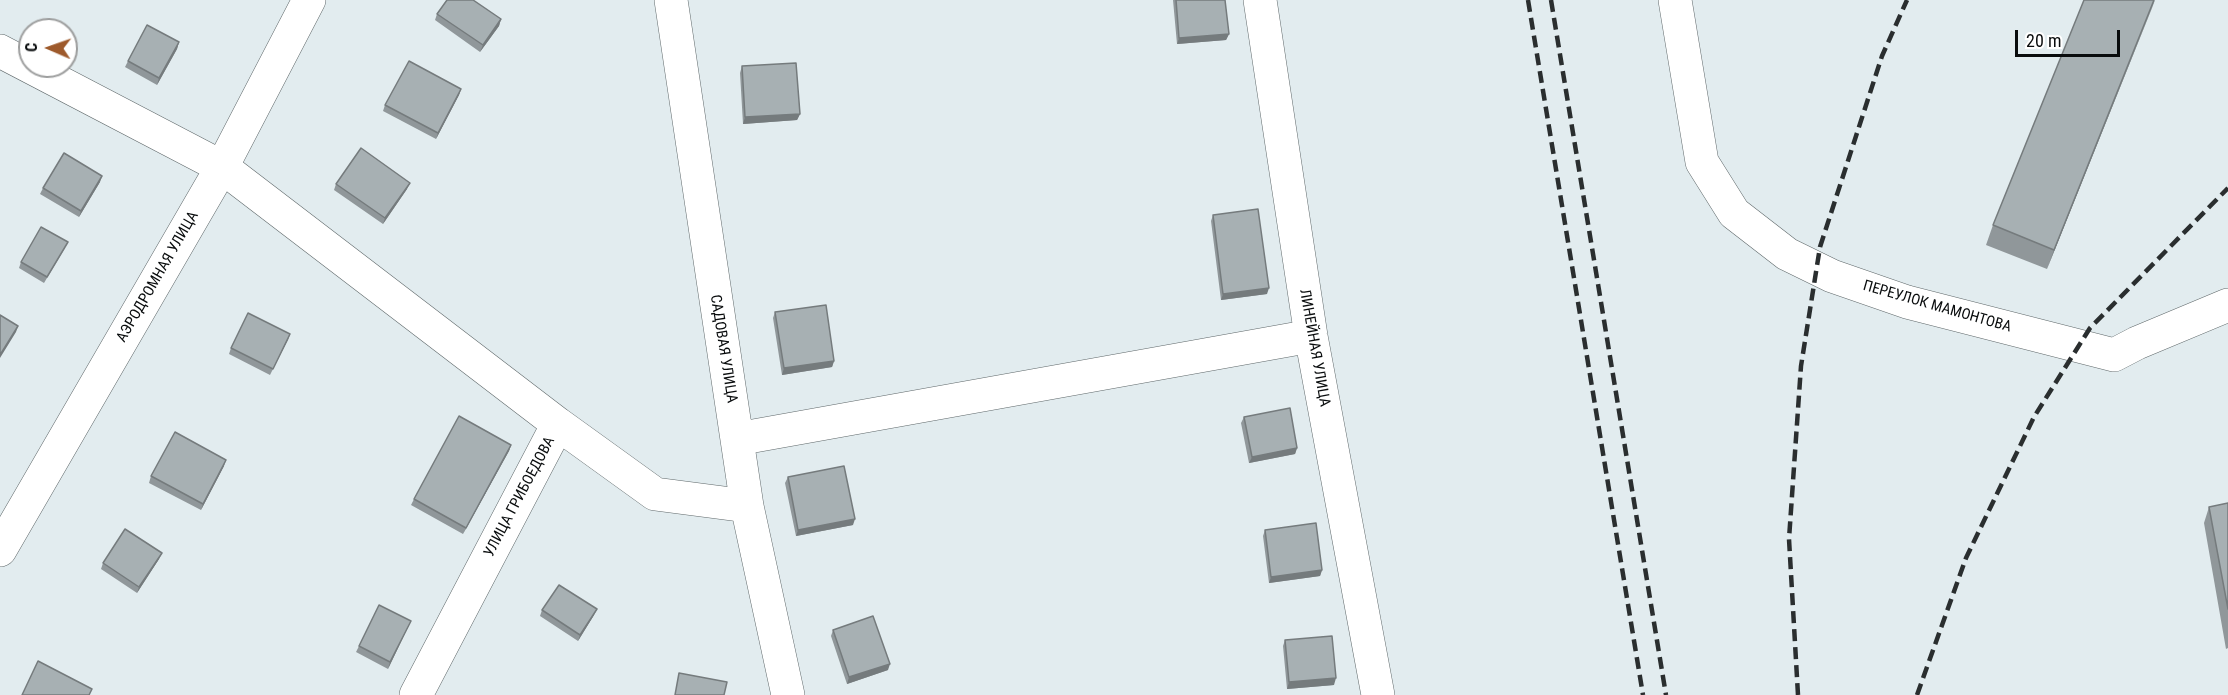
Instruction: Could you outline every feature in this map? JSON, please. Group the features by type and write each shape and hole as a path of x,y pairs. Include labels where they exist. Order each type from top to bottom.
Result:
{"street":[{"name":"АЭРОДРОМНАЯ УЛИЦА","path":"0,550 222,167 309,0"},
{"name":"САДОВАЯ УЛИЦА","path":"671,0 747,506 788,695"},
{"name":"ЛИНЕЙНАЯ УЛИЦА","path":"1260,0 1311,336 1378,695"},
{"name":"ПЕРЕУЛОК МАМОНТОВА","path":"1675,0 1702,162 1734,213 1787,254 1832,276 1907,302 2115,355 2137,343 2228,305"},
{"path":"0,51 222,167 558,424"},
{"path":"737,440 1311,336"},
{"name":"УЛИЦА ГРИБОЕДОВА","path":"416,695 558,424 655,494 747,506"}],"building":[{"path":"447,0 473,0 501,19 483,45 437,14"},
{"path":"1176,0 1225,0 1229,34 1179,38"},
{"path":"2084,0 2154,0 2054,250 1993,225"},
{"path":"147,25 179,42 159,78 128,61"},
{"path":"409,61 461,89 438,133 385,105"},
{"path":"796,63 800,114 745,117 742,66"},
{"path":"361,148 410,183 385,218 336,184"},
{"path":"64,153 102,176 81,211 43,188"},
{"path":"1258,209 1269,288 1223,294 1213,215"},
{"path":"41,227 68,242 47,277 21,262"},
{"path":"826,305 834,361 784,368 775,312"},
{"path":"248,313 290,334 273,369 231,348"},
{"path":"0,315 18,326 0,355"},
{"path":"1290,408 1297,448 1252,457 1244,417"},
{"path":"459,416 511,445 466,528 414,499"},
{"path":"175,432 226,460 203,504 151,476"},
{"path":"844,466 855,519 798,530 788,477"},
{"path":"2228,503 2228,609 2209,507"},
{"path":"1316,523 1322,570 1271,577 1265,530"},
{"path":"125,529 162,553 139,587 103,563"},
{"path":"559,585 597,609 580,635 542,610"},
{"path":"379,605 411,621 390,662 359,646"},
{"path":"873,616 890,664 849,677 833,630"},
{"path":"1332,636 1336,678 1289,682 1285,640"},
{"path":"38,661 92,689 89,695 22,695"},
{"path":"679,673 727,682 724,695 675,695"}],"railway":[{"path":"1528,0 1643,695"},
{"path":"1551,0 1666,695"},
{"path":"1798,695 1789,539 1801,366 1820,247 1882,56 1907,0"},
{"path":"1917,695 1966,558 2034,417 2090,328 2228,188"}]}
